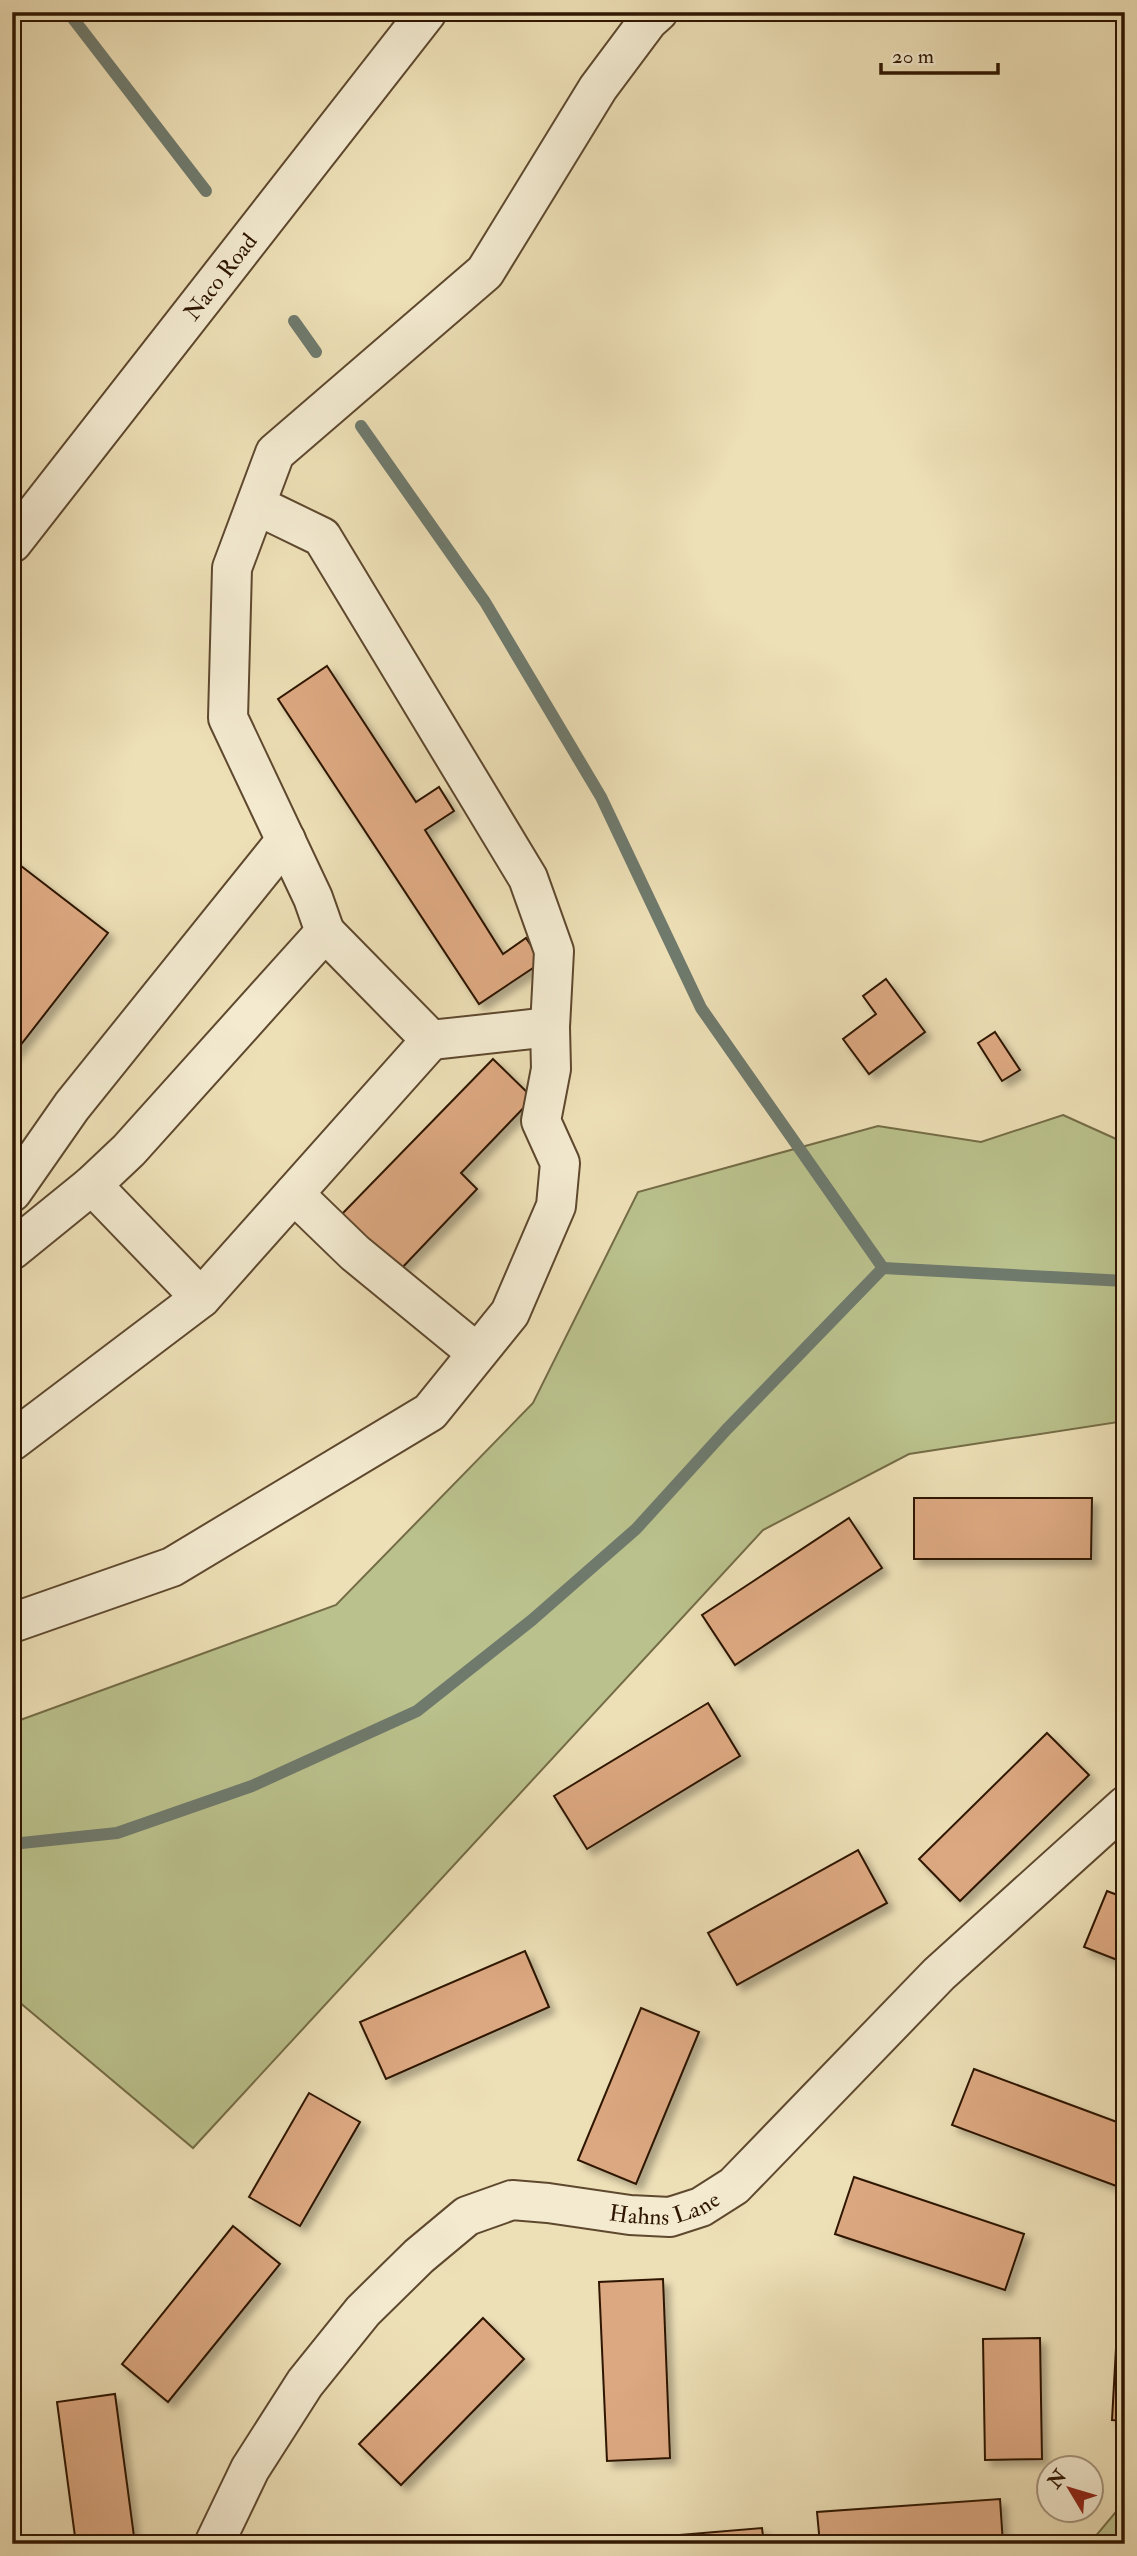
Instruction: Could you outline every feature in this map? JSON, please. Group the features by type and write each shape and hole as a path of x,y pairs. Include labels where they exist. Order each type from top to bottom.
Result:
{"street":[{"name":"Naco Road","path":"12,543 427,12"},
{"path":"431,1040 325,932 313,898 228,718 232,568 275,453 485,272 598,88 648,21 658,12"},
{"path":"12,1623 172,1567 430,1412 510,1313 556,1206 560,1163 541,1121 551,1069 554,951 528,878 322,537 256,505"},
{"path":"12,1192 72,1106 286,840"},
{"path":"12,1250 92,1185 129,1150 325,932"},
{"path":"12,1441 201,1298 431,1040 550,1027"},
{"path":"92,1185 201,1298"},
{"path":"294,1194 355,1253 477,1353"},
{"name":"Hahns Lane","path":"214,2544 250,2469 305,2383 363,2311 419,2256 457,2224 467,2217 512,2200 670,2217 701,2207 734,2186 939,1974 1125,1806"}],"green space":[{"path":"1063,1115 1125,1143 1125,1421 909,1454 763,1530 193,2148 12,1996 12,1723 336,1605 533,1403 638,1192 878,1126 981,1142"},
{"path":"1125,2501 1125,2544 1089,2544"}],"building":[{"path":"327,666 416,802 439,787 454,811 425,830 503,954 526,938 542,962 479,1004 278,699"},
{"path":"12,859 108,933 12,1056"},
{"path":"886,979 925,1032 869,1074 843,1039 876,1014 863,996"},
{"path":"995,1032 1020,1070 1002,1081 978,1043"},
{"path":"493,1059 533,1098 461,1173 477,1189 399,1271 341,1215"},
{"path":"914,1498 1092,1498 1091,1559 914,1559"},
{"path":"849,1518 882,1568 735,1665 702,1615"},
{"path":"708,1703 740,1756 587,1849 554,1796"},
{"path":"1047,1733 1089,1775 960,1901 919,1859"},
{"path":"858,1850 887,1903 737,1985 708,1933"},
{"path":"1107,1891 1125,1898 1125,1963 1084,1947"},
{"path":"525,1951 549,2007 386,2079 360,2022"},
{"path":"641,2008 699,2032 636,2184 578,2160"},
{"path":"974,2069 1125,2125 1125,2173 1119,2187 952,2125"},
{"path":"309,2093 360,2122 300,2226 249,2197"},
{"path":"854,2177 1024,2234 1005,2290 835,2234"},
{"path":"233,2226 280,2264 168,2402 122,2364"},
{"path":"1122,2241 1125,2241 1125,2421 1112,2420"},
{"path":"663,2279 670,2458 607,2461 599,2282"},
{"path":"483,2318 524,2359 401,2485 359,2444"},
{"path":"1040,2338 1042,2454 1036,2454 1036,2459 985,2460 983,2339"},
{"path":"115,2394 135,2544 76,2544 57,2402"},
{"path":"1000,2499 1003,2544 820,2544 817,2512"},
{"path":"762,2528 764,2544 584,2543"},
{"path":"544,2537 544,2544 436,2544"}],"waterway":[{"path":"68,12 206,191"},
{"path":"294,321 316,352"},
{"path":"361,426 485,602 601,797 701,1008 883,1268"},
{"path":"12,1844 117,1833 252,1786 417,1711 532,1620 636,1529 727,1429 883,1268 1125,1281"}]}
